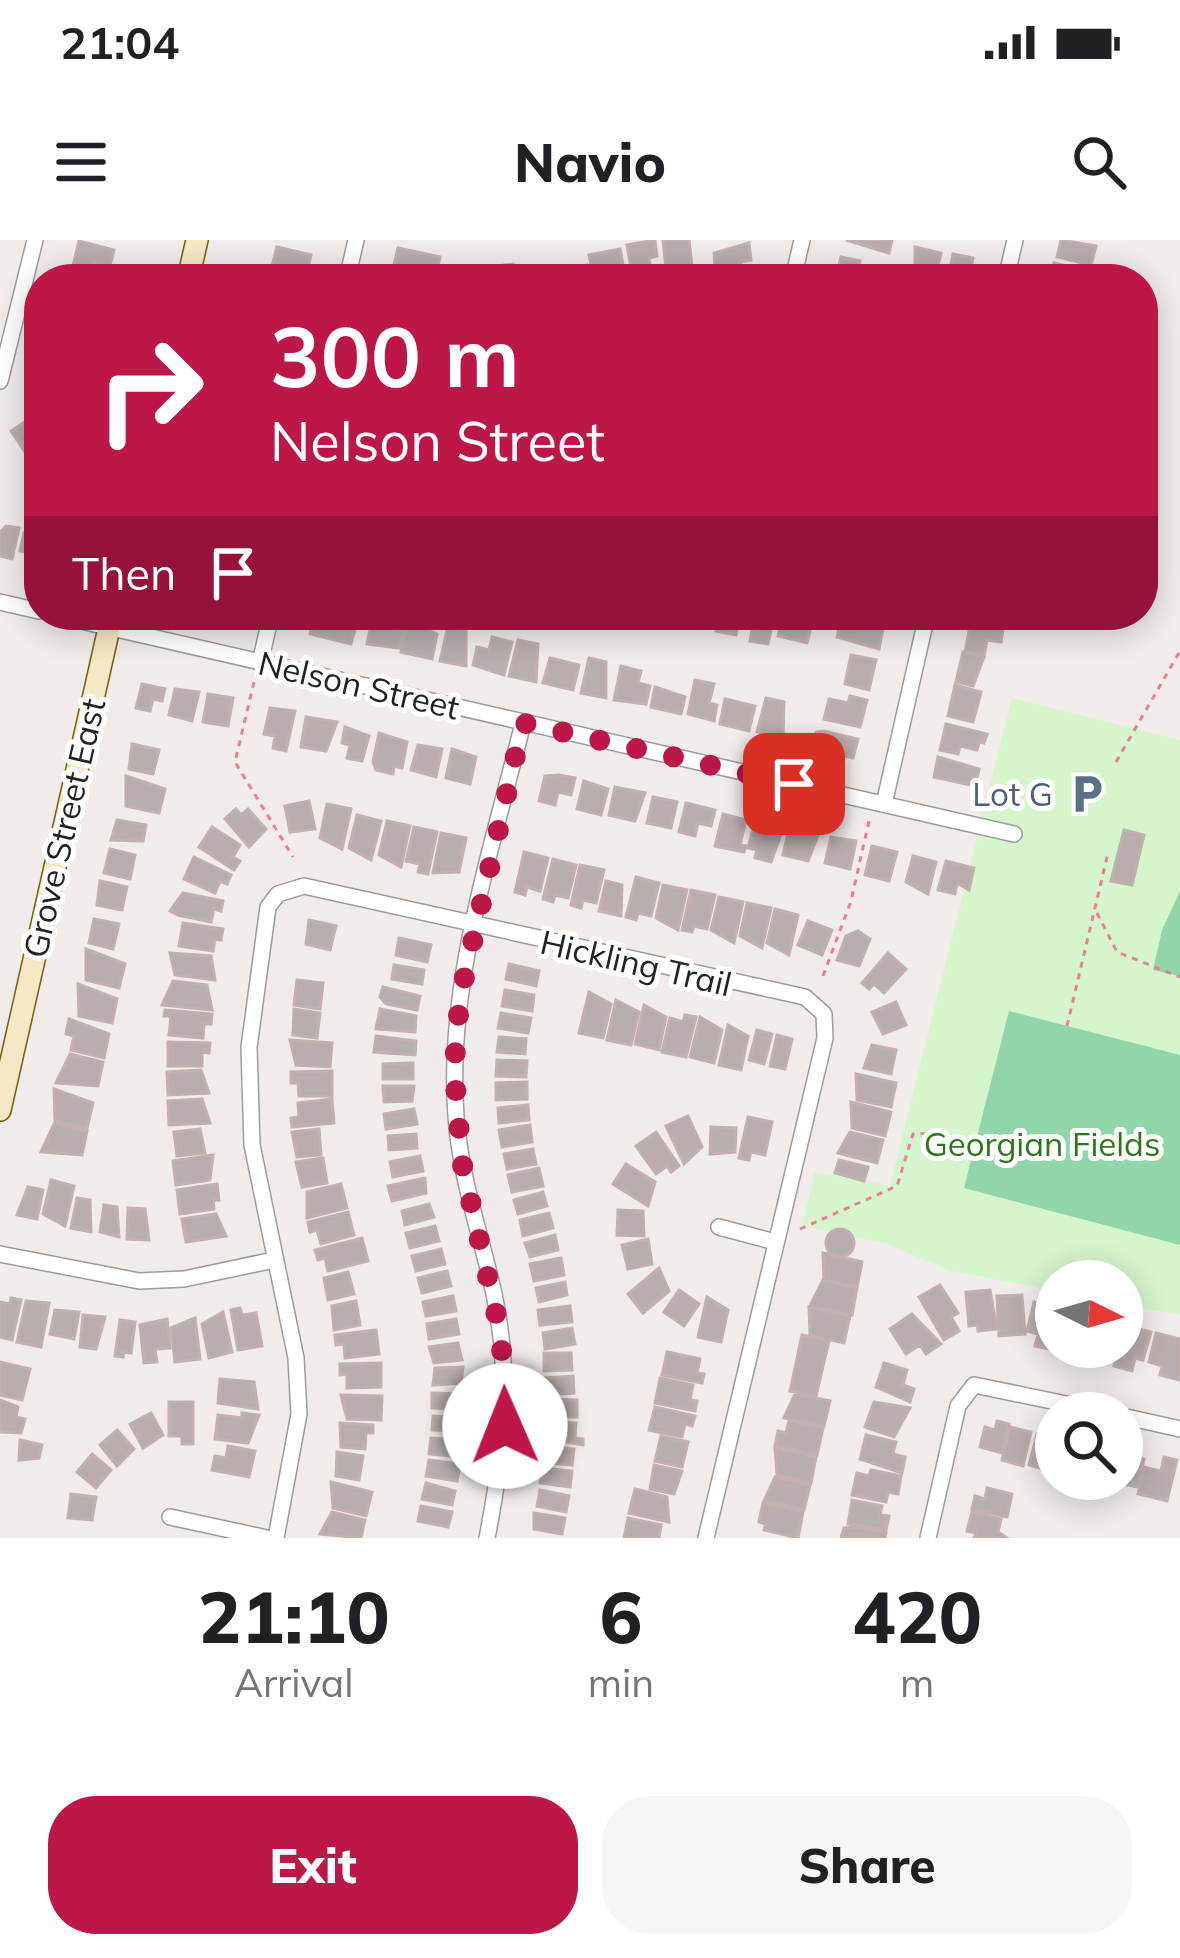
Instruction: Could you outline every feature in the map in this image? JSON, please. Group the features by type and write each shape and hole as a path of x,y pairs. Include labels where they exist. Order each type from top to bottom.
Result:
{"street":[{"path":"0,381 24,284"},
{"name":"Grove Street East","path":"0,1110 109,630"},
{"name":"Nelson Street","path":"143,630 260,663 1014,834"},
{"path":"260,663 268,630"},
{"path":"884,804 924,630"},
{"path":"488,1538 505,1426 505,1378 494,1297 462,1163 454,1068 460,997 523,723"},
{"name":"Hickling Trail","path":"271,1538 299,1414 296,1358 255,1172 249,1090 253,996 268,907 278,893 304,886 805,997 820,1007 825,1038 706,1538"},
{"path":"719,1227 775,1242"},
{"path":"0,1254 140,1281 184,1279 274,1260"},
{"path":"928,1538 958,1406 974,1385 1035,1398"},
{"path":"1143,1421 1180,1429"},
{"path":"170,1517 271,1538"}],"path":[{"path":"1116,762 1139,730 1180,651"},
{"path":"254,682 236,762 293,857"},
{"path":"823,976 851,901 868,821"},
{"path":"1066,1026 1108,854"},
{"path":"1097,914 1118,952 1180,977"},
{"path":"800,1229 897,1186 913,1134 941,1133"}],"green space":[{"name":"Georgian Fields","path":"1012,698 1180,740 1180,1315 1143,1308 1143,1260 1035,1260 1035,1287 951,1271 887,1244 802,1225 815,1172 890,1186"},
{"path":"1180,891 1180,976 1153,970 1162,930"},
{"path":"1009,1011 1180,1055 1180,1245 964,1188"}],"building":[{"path":"655,240 657,256 649,258 650,264 630,264 627,245"},
{"path":"663,240 689,240 692,264 665,264"},
{"path":"846,240 892,240 889,253"},
{"path":"1061,240 1096,246 1091,264 1057,257"},
{"path":"79,241 114,250 110,264 73,264"},
{"path":"749,243 751,260 715,264 714,253"},
{"path":"277,247 311,255 309,264 272,264"},
{"path":"915,247 941,253 938,264 915,264"},
{"path":"398,248 440,257 438,264 394,264"},
{"path":"620,249 623,264 591,264 589,255"},
{"path":"953,254 973,258 972,264 951,264"},
{"path":"841,257 860,261 859,264 839,264"},
{"path":"24,423 24,450 11,431"},
{"path":"6,526 19,528 12,559 0,556 0,532"},
{"path":"311,630 355,630 351,644 310,634"},
{"path":"370,630 403,631 399,648 367,644"},
{"path":"406,630 437,634 432,659 401,652"},
{"path":"447,630 466,630 466,666 440,661"},
{"path":"752,630 771,630 768,644 750,641"},
{"path":"779,630 810,630 807,643 778,636"},
{"path":"839,630 883,630 879,649 837,637"},
{"path":"969,630 1003,630 1001,642 987,640 984,656 965,652"},
{"path":"492,637 512,642 504,675 473,665 477,647 489,650"},
{"path":"518,640 538,644 536,682 509,676"},
{"path":"963,652 984,657 973,686 956,682"},
{"path":"851,655 876,660 869,690 845,684"},
{"path":"550,658 579,665 573,690 543,683"},
{"path":"589,658 606,662 606,698 581,693"},
{"path":"621,666 641,671 638,683 650,686 646,704 614,700"},
{"path":"695,680 714,684 709,703 717,705 714,721 688,714"},
{"path":"142,684 165,689 162,701 153,699 150,711 136,708"},
{"path":"955,685 981,692 973,722 948,716"},
{"path":"655,687 685,697 681,714 651,707"},
{"path":"175,689 199,692 192,721 169,715"},
{"path":"208,694 233,698 228,726 203,722"},
{"path":"850,696 867,700 860,727 824,719 829,699 848,703"},
{"path":"766,698 784,702 783,738 757,732"},
{"path":"725,699 755,706 749,731 720,724"},
{"path":"270,708 295,711 286,751 273,748 275,736 264,734"},
{"path":"306,717 337,722 326,751 301,747"},
{"path":"946,724 987,734 984,743 979,742 977,750 960,746 958,754 940,750"},
{"path":"345,727 369,736 362,761 347,758 350,745 342,743"},
{"path":"816,732 858,739 853,758 812,749"},
{"path":"379,733 407,742 402,768 394,766 393,774 376,770 373,762"},
{"path":"132,744 159,750 153,774 129,769"},
{"path":"418,745 442,749 436,777 411,770"},
{"path":"452,749 476,757 470,784 446,778"},
{"path":"938,757 979,769 975,786 934,777"},
{"path":"126,776 165,789 159,813 126,806"},
{"path":"545,776 575,778 571,795 558,792 555,805 539,801"},
{"path":"584,781 608,789 601,815 577,809"},
{"path":"615,787 645,793 635,821 609,815"},
{"path":"653,797 677,802 671,828 647,823"},
{"path":"309,801 315,829 290,832 285,806"},
{"path":"686,803 715,810 711,826 698,823 695,836 679,832"},
{"path":"327,804 351,809 342,849 320,838"},
{"path":"236,809 241,815 248,809 266,829 249,847 225,819"},
{"path":"723,814 746,820 740,845 746,846 744,852 715,846"},
{"path":"357,815 381,821 371,860 349,848"},
{"path":"117,820 146,825 143,841 111,840"},
{"path":"387,821 410,826 401,867 379,855"},
{"path":"755,822 784,826 771,862 755,858 757,850 748,848"},
{"path":"212,827 240,845 233,857 240,861 234,870 199,847"},
{"path":"414,827 437,832 428,874 418,872 420,864 406,861"},
{"path":"789,829 819,833 808,861 783,855"},
{"path":"1124,830 1144,835 1132,885 1111,881"},
{"path":"441,833 466,838 459,872 433,873"},
{"path":"831,837 856,841 850,869 825,863"},
{"path":"872,846 897,852 889,881 865,875"},
{"path":"110,849 135,855 130,879 104,873"},
{"path":"524,852 548,858 540,891 527,887 525,895 515,892"},
{"path":"913,856 936,862 928,894 906,882"},
{"path":"194,857 231,875 227,884 220,881 215,893 184,879"},
{"path":"553,859 576,865 568,898 555,895 553,902 543,899"},
{"path":"946,861 974,868 969,890 957,883 955,894 938,890"},
{"path":"580,865 604,870 596,903 583,900 581,908 571,905"},
{"path":"636,877 659,883 651,916 638,913 636,920 626,917"},
{"path":"100,881 127,887 122,910 97,905"},
{"path":"606,881 622,885 621,916 599,911"},
{"path":"663,885 687,890 678,930 656,918"},
{"path":"691,890 715,895 707,929 682,930"},
{"path":"183,893 223,901 221,911 214,909 211,922 170,911"},
{"path":"719,897 743,902 734,943 711,930"},
{"path":"747,903 771,908 762,948 740,936"},
{"path":"775,909 798,915 789,955 767,943"},
{"path":"94,919 119,924 113,949 89,943"},
{"path":"309,920 336,926 330,950 306,944"},
{"path":"808,921 832,930 822,955 798,945"},
{"path":"183,923 223,929 221,940 215,939 213,951 179,946"},
{"path":"858,931 870,939 859,966 837,960 846,936"},
{"path":"399,938 431,945 427,962 396,955"},
{"path":"86,949 125,964 119,988 86,980"},
{"path":"170,953 211,956 215,980 175,975"},
{"path":"888,953 906,969 884,993 874,984 869,989 862,983"},
{"path":"509,964 539,971 536,986 506,979"},
{"path":"394,965 424,970 422,984 392,979"},
{"path":"297,980 323,983 320,1009 294,1005"},
{"path":"173,981 207,985 212,1010 162,1005"},
{"path":"78,984 117,999 112,1023 79,1016"},
{"path":"383,987 420,996 417,1010 386,1004 380,997"},
{"path":"505,990 534,995 532,1011 502,1006"},
{"path":"589,992 611,1004 603,1038 579,1033"},
{"path":"616,1000 639,1012 631,1045 607,1040"},
{"path":"896,1002 906,1025 883,1034 872,1012"},
{"path":"644,1005 666,1017 659,1050 635,1044"},
{"path":"294,1009 320,1013 317,1038 293,1035"},
{"path":"380,1009 416,1016 415,1032 376,1029"},
{"path":"165,1010 212,1014 211,1024 204,1024 203,1038 169,1035 171,1016 164,1016"},
{"path":"501,1013 531,1018 528,1033 498,1028"},
{"path":"685,1015 696,1017 686,1057 662,1052 670,1018 683,1022"},
{"path":"700,1017 722,1030 714,1063 690,1057"},
{"path":"69,1019 109,1034 104,1058 71,1050 74,1036 66,1034"},
{"path":"728,1025 748,1036 741,1070 719,1065"},
{"path":"757,1030 772,1034 764,1064 749,1060"},
{"path":"777,1035 792,1039 785,1069 770,1066"},
{"path":"376,1036 416,1041 415,1055 374,1052"},
{"path":"499,1037 526,1039 525,1054 497,1052"},
{"path":"290,1040 332,1043 330,1067 296,1065"},
{"path":"168,1042 210,1043 209,1053 202,1052 202,1066 168,1066"},
{"path":"872,1045 896,1050 891,1074 864,1068"},
{"path":"70,1054 103,1062 98,1086 56,1083"},
{"path":"497,1060 527,1061 526,1077 496,1076"},
{"path":"413,1063 413,1079 383,1079 383,1064"},
{"path":"201,1070 209,1093 168,1095 167,1072"},
{"path":"332,1071 332,1096 299,1096 298,1083 291,1083 291,1072"},
{"path":"856,1074 896,1083 891,1107 857,1100"},
{"path":"527,1082 527,1099 496,1100 496,1083"},
{"path":"383,1086 414,1086 412,1101 384,1102"},
{"path":"54,1089 93,1103 87,1128 55,1121"},
{"path":"202,1099 210,1123 169,1125 168,1101"},
{"path":"332,1099 334,1123 292,1127 291,1118 299,1117 298,1103"},
{"path":"851,1102 891,1112 885,1136 852,1128"},
{"path":"528,1105 529,1120 499,1123 498,1108"},
{"path":"414,1109 417,1124 386,1129 384,1114"},
{"path":"688,1116 702,1147 684,1164 666,1126"},
{"path":"748,1117 772,1122 765,1155 751,1152 749,1160 739,1158"},
{"path":"54,1124 87,1131 82,1155 41,1152"},
{"path":"530,1125 532,1142 502,1147 499,1130"},
{"path":"711,1127 736,1128 735,1152 710,1154"},
{"path":"200,1129 205,1153 177,1156 174,1132"},
{"path":"319,1129 321,1155 297,1157 292,1132"},
{"path":"656,1132 679,1166 671,1172 667,1166 656,1174 636,1146"},
{"path":"850,1132 883,1140 877,1163 838,1153"},
{"path":"416,1134 417,1148 389,1150 388,1136"},
{"path":"533,1149 536,1164 507,1169 504,1154"},
{"path":"213,1155 210,1180 176,1185 173,1161"},
{"path":"420,1156 423,1171 393,1177 390,1162"},
{"path":"323,1158 327,1183 302,1187 296,1162"},
{"path":"839,1160 868,1167 864,1181 835,1173"},
{"path":"626,1164 655,1182 648,1206 613,1184"},
{"path":"539,1168 543,1186 512,1192 508,1175"},
{"path":"425,1178 426,1193 392,1201 388,1186"},
{"path":"51,1180 74,1186 65,1226 43,1214"},
{"path":"217,1184 219,1200 213,1200 214,1209 180,1214 177,1190"},
{"path":"341,1184 347,1208 307,1218 307,1192"},
{"path":"28,1187 43,1190 37,1219 17,1215"},
{"path":"543,1192 547,1206 518,1214 514,1200"},
{"path":"77,1198 90,1200 91,1232 71,1228"},
{"path":"429,1204 434,1217 405,1225 402,1211"},
{"path":"104,1205 117,1207 119,1237 100,1232"},
{"path":"128,1208 145,1209 149,1240 127,1239"},
{"path":"618,1210 643,1211 644,1236 617,1235"},
{"path":"348,1212 354,1235 321,1244 317,1230 310,1232 308,1222"},
{"path":"549,1213 553,1228 523,1236 520,1220"},
{"path":"216,1214 226,1236 186,1242 182,1219"},
{"path":"435,1226 439,1241 410,1248 406,1233"},
{"path":"840,1229 850,1233 854,1243 850,1253 840,1257 830,1253 826,1243 830,1233"},
{"path":"555,1235 558,1250 530,1257 525,1243"},
{"path":"362,1238 368,1261 328,1271 325,1258 318,1260 315,1250"},
{"path":"648,1239 652,1264 628,1269 622,1245"},
{"path":"441,1249 445,1264 416,1271 412,1256"},
{"path":"823,1253 862,1262 857,1287 824,1280"},
{"path":"561,1258 564,1275 534,1281 530,1264"},
{"path":"659,1268 669,1291 643,1313 628,1294"},
{"path":"447,1271 451,1286 422,1293 418,1278"},
{"path":"348,1272 354,1294 328,1300 324,1278"},
{"path":"823,1280 857,1288 852,1315 810,1306"},
{"path":"565,1282 567,1295 539,1302 536,1288"},
{"path":"940,1285 958,1313 951,1317 959,1331 944,1340 919,1297"},
{"path":"679,1290 699,1304 684,1326 664,1312"},
{"path":"990,1290 997,1329 978,1331 977,1325 969,1326 966,1292"},
{"path":"1022,1295 1025,1334 999,1336 997,1296"},
{"path":"453,1296 456,1311 426,1316 423,1302"},
{"path":"707,1297 728,1310 721,1342 698,1337"},
{"path":"11,1298 21,1300 12,1340 0,1337 0,1302 10,1304"},
{"path":"26,1301 49,1303 41,1347 17,1342"},
{"path":"356,1301 360,1325 334,1330 332,1306"},
{"path":"1034,1302 1035,1333 1027,1331"},
{"path":"570,1306 572,1322 540,1325 538,1310"},
{"path":"809,1307 850,1316 844,1343 810,1335"},
{"path":"240,1308 242,1315 256,1313 262,1346 238,1350 231,1310"},
{"path":"55,1310 79,1312 74,1339 50,1334"},
{"path":"223,1312 232,1352 209,1358 202,1324"},
{"path":"912,1314 941,1344 926,1354 920,1345 906,1354 890,1329"},
{"path":"83,1315 105,1317 96,1349 80,1347"},
{"path":"195,1318 200,1359 175,1362 171,1328"},
{"path":"167,1319 170,1348 155,1349 157,1362 144,1363 140,1325"},
{"path":"456,1319 459,1334 429,1339 427,1324"},
{"path":"120,1320 135,1322 131,1353 124,1352 123,1357 115,1356"},
{"path":"572,1328 575,1344 545,1349 543,1333"},
{"path":"376,1330 379,1354 345,1358 344,1344 336,1345 335,1335"},
{"path":"1143,1330 1151,1332 1143,1360"},
{"path":"1156,1333 1180,1339 1179,1380 1160,1375 1162,1366 1149,1362"},
{"path":"802,1335 829,1341 816,1396 790,1391"},
{"path":"458,1343 462,1360 434,1363 429,1347"},
{"path":"667,1352 700,1359 697,1373 704,1374 702,1383 662,1375"},
{"path":"544,1353 571,1353 572,1370 544,1371"},
{"path":"0,1362 30,1369 22,1400 0,1395"},
{"path":"381,1363 381,1387 347,1388 347,1374 340,1375 340,1364"},
{"path":"884,1363 907,1370 903,1385 914,1389 910,1402 876,1387"},
{"path":"463,1367 461,1383 433,1385 435,1368"},
{"path":"573,1376 574,1393 546,1395 545,1378"},
{"path":"660,1378 693,1385 690,1400 697,1401 695,1411 655,1403"},
{"path":"220,1379 254,1382 258,1409 218,1403"},
{"path":"432,1393 464,1394 464,1409 432,1408"},
{"path":"795,1394 830,1401 824,1426 784,1418"},
{"path":"341,1395 382,1396 381,1420 347,1419"},
{"path":"545,1399 577,1400 577,1417 544,1416"},
{"path":"0,1400 18,1407 16,1417 25,1419 21,1433 0,1432"},
{"path":"169,1402 193,1402 193,1444 182,1444 182,1436 169,1436"},
{"path":"874,1402 910,1408 894,1437 865,1427"},
{"path":"655,1407 695,1416 692,1426 685,1424 682,1437 649,1430"},
{"path":"151,1413 163,1435 143,1448 130,1424"},
{"path":"242,1413 259,1415 248,1443 215,1439 218,1415 242,1418"},
{"path":"433,1416 462,1418 462,1431 432,1430"},
{"path":"789,1420 823,1428 817,1455 775,1446 778,1431 786,1433"},
{"path":"997,1421 1009,1424 1002,1453 980,1447 985,1427 995,1430"},
{"path":"544,1422 576,1423 575,1438 583,1439 583,1445 546,1438"},
{"path":"340,1423 373,1425 373,1433 366,1433 365,1449 341,1447"},
{"path":"1010,1427 1031,1432 1023,1466 1002,1460"},
{"path":"117,1430 134,1449 117,1466 100,1445"},
{"path":"866,1435 896,1442 893,1454 905,1457 902,1473 860,1459"},
{"path":"661,1436 688,1442 682,1467 655,1461"},
{"path":"431,1438 460,1440 461,1457 429,1454"},
{"path":"20,1440 42,1445 39,1458 19,1460"},
{"path":"228,1446 255,1451 249,1477 212,1470 215,1456 226,1458"},
{"path":"544,1446 574,1449 572,1465 542,1462"},
{"path":"775,1448 816,1457 811,1483 777,1475"},
{"path":"337,1452 363,1456 359,1480 336,1476"},
{"path":"92,1454 111,1470 96,1488 77,1472"},
{"path":"1164,1457 1177,1460 1167,1501 1143,1495 1144,1467 1161,1471"},
{"path":"429,1460 460,1464 457,1481 426,1476"},
{"path":"654,1465 682,1471 674,1494 650,1489"},
{"path":"542,1468 572,1471 570,1487 540,1483"},
{"path":"871,1470 901,1476 898,1494 888,1492 886,1502 852,1495 857,1473 869,1476"},
{"path":"775,1477 810,1485 804,1510 764,1501"},
{"path":"331,1482 372,1492 366,1516 333,1508"},
{"path":"426,1483 455,1491 452,1505 422,1499"},
{"path":"987,1488 1012,1494 1007,1517 972,1509 975,1496 985,1499"},
{"path":"635,1489 667,1497 669,1522 629,1513"},
{"path":"540,1490 569,1496 566,1512 537,1506"},
{"path":"71,1494 96,1497 92,1520 68,1518"},
{"path":"852,1500 882,1506 880,1515 889,1516 886,1530 848,1524"},
{"path":"763,1503 803,1512 798,1538 764,1530 766,1524 759,1522"},
{"path":"421,1506 452,1512 448,1527 418,1521"},
{"path":"332,1512 365,1520 361,1538 320,1534"},
{"path":"972,1512 1001,1519 998,1532 1007,1538 974,1538 976,1533 967,1531"},
{"path":"534,1513 565,1518 562,1534 534,1529"},
{"path":"628,1518 661,1525 659,1538 624,1538"},
{"path":"844,1528 886,1533 885,1538 841,1538"}],"place":[{"name":"Lot G","path":"1087,794"}],"route":[{"path":"505,1426 501,1336 462,1163 454,1068 460,997 523,723 794,784"}]}
